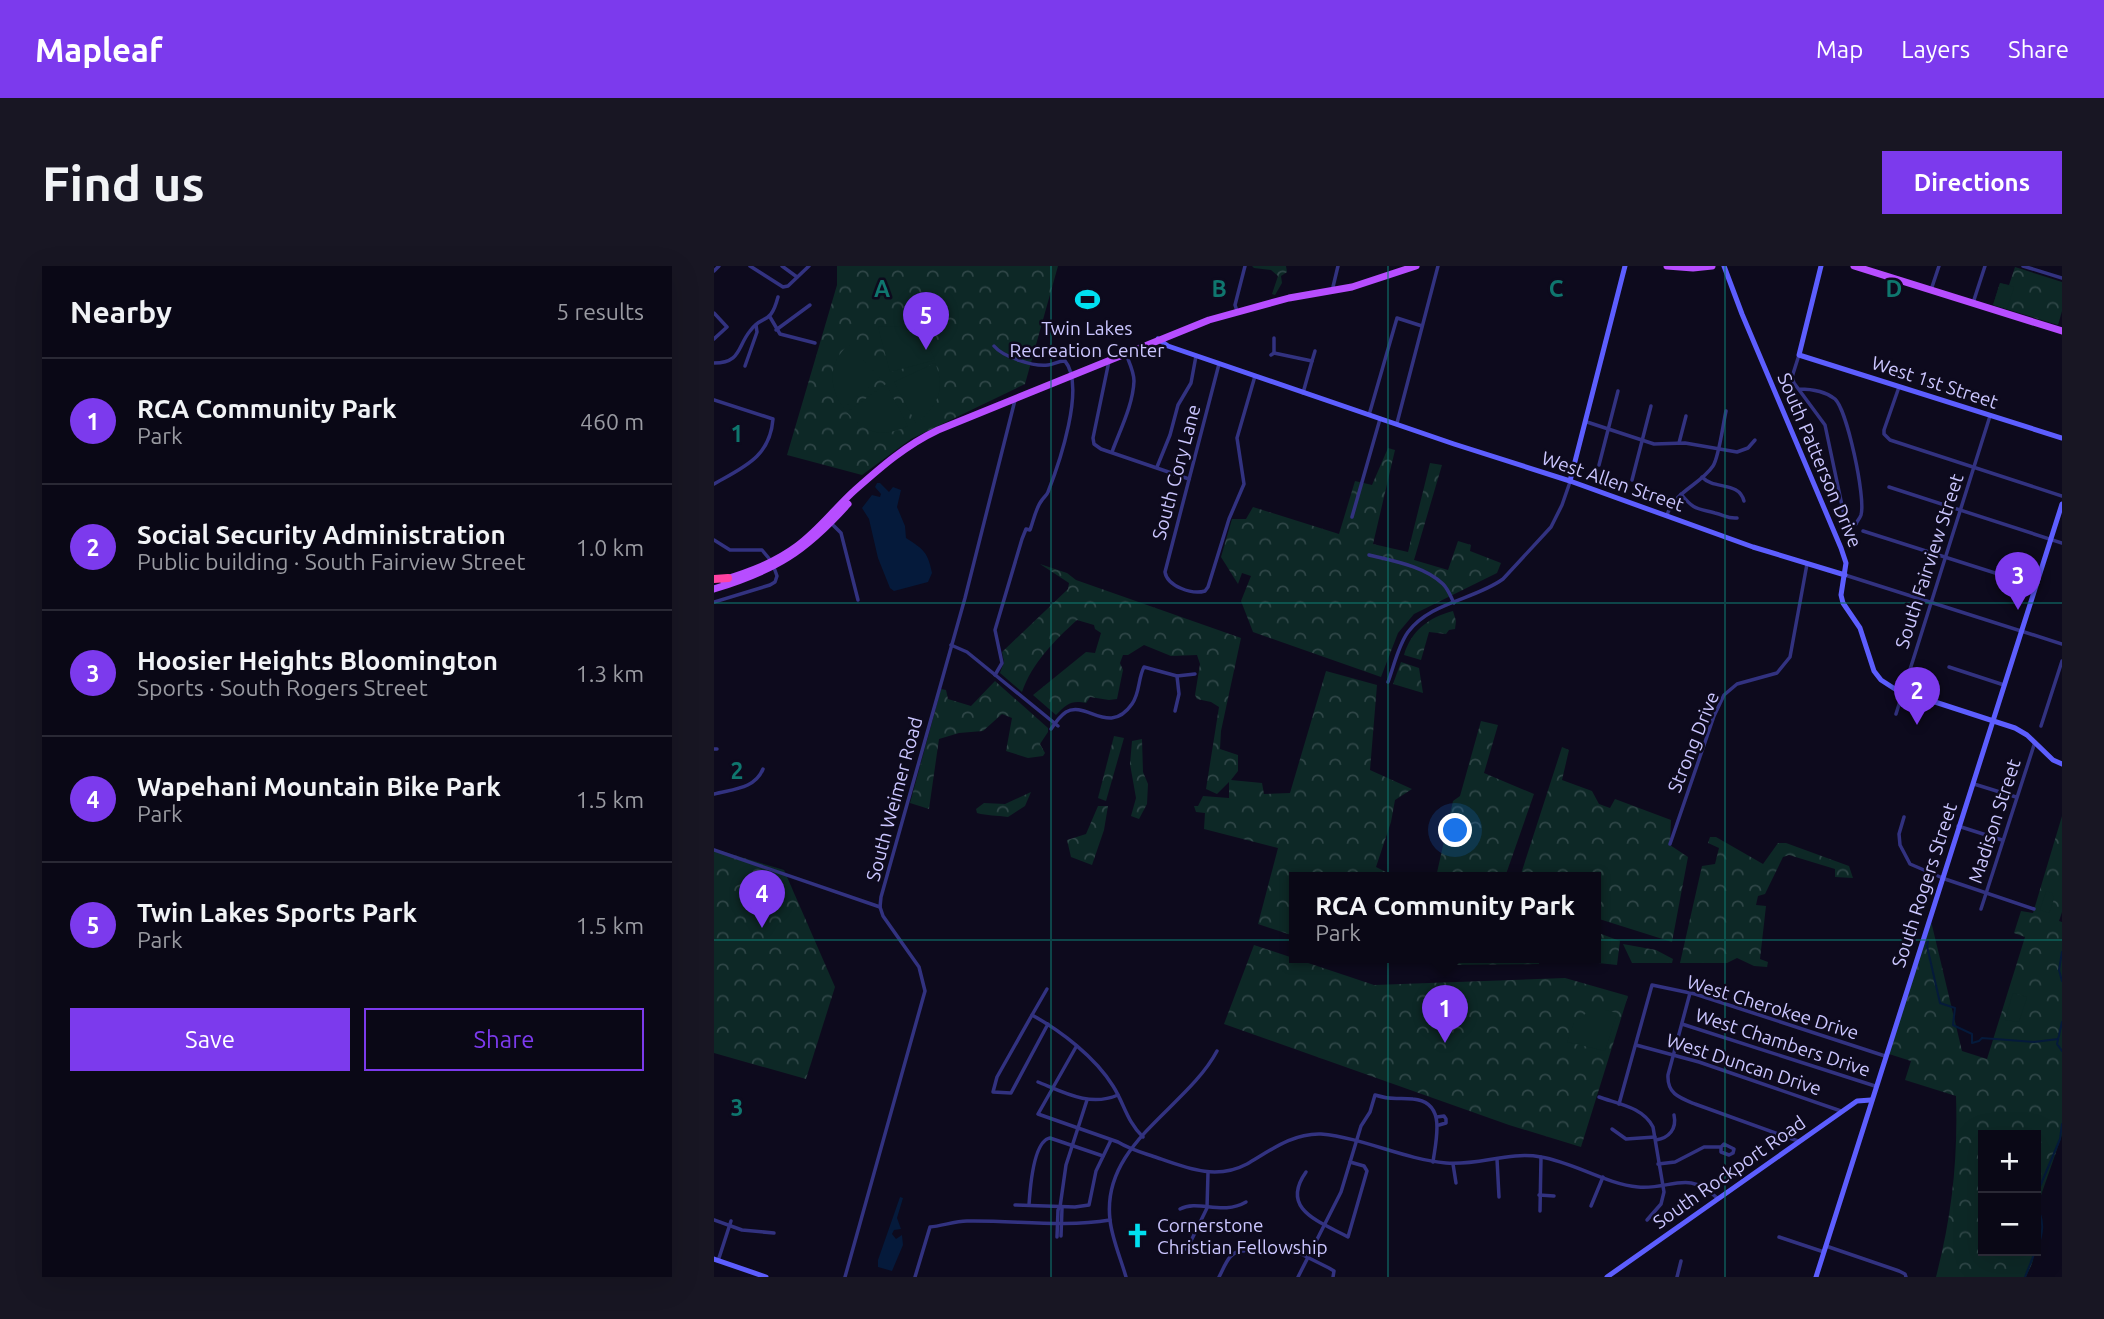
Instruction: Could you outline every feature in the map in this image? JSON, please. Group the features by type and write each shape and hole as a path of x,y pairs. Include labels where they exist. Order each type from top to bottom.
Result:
{"highway":[{"path":"714,581 728,578"}],"main road":[{"path":"714,589 773,565 829,521 881,466 912,443 938,430 1158,339 1237,312 1388,277 1416,266"},
{"path":"1667,266 1712,266"},
{"path":"1854,266 2062,331"},
{"path":"728,578 773,565"}],"street":[{"path":"714,271 719,266"},
{"path":"750,266 781,287 787,287 809,266"},
{"path":"782,266 798,277"},
{"path":"1237,312 1236,304 1245,266"},
{"path":"1332,291 1338,266"},
{"path":"1396,425 1438,266"},
{"path":"1388,682 1401,643 1419,620 1494,586 1539,542 1560,512 1587,422 1625,266"},
{"name":"South Patterson Drive","path":"1724,266 1841,548 1846,563 1841,595 1843,603 1860,628 1874,671 1886,684 1903,691 2022,731 2053,760 2062,764"},
{"path":"1799,389 1826,394 1837,401 1851,439 1862,493 1861,514 1856,524 1849,523 1844,515 1825,425 1799,389 1792,377 1821,266"},
{"path":"1931,290 1938,266"},
{"path":"1973,303 1985,266"},
{"path":"2023,266 2038,268 2062,278"},
{"path":"714,363 726,362 737,354 748,332 774,312 778,297"},
{"path":"776,330 810,305"},
{"path":"714,313 727,327 714,339"},
{"path":"769,317 781,335 815,343"},
{"path":"1369,415 1396,318 1422,326"},
{"path":"745,366 758,332 755,325"},
{"path":"1274,338 1273,354 1312,360"},
{"name":"West Allen Street","path":"1158,339 1161,344 1396,425 1570,481 1749,546 2062,644"},
{"path":"994,346 1000,353 1013,359 1046,365 1064,361 1071,376 1073,398 1061,454 1047,495 1042,500 1030,530 1026,529 1022,539 995,630 1002,661 995,675"},
{"path":"1303,393 1315,351"},
{"path":"1112,452 1128,408 1133,385 1133,373 1126,352"},
{"name":"West 1st Street","path":"1799,355 2062,438"},
{"path":"1157,467 1178,405 1191,383 1196,356"},
{"path":"1109,359 1094,444 1189,479"},
{"name":"South Cory Lane","path":"1219,364 1165,569 1165,577 1173,584 1198,593 1208,587 1229,519 1244,484 1237,438 1255,376"},
{"path":"1899,387 1884,435 1890,440 2062,496"},
{"path":"1599,465 1618,391"},
{"name":"South Weimer Road","path":"845,1277 925,990 919,967 885,920 880,907 881,897 1016,404 1015,398"},
{"path":"714,400 773,419 772,436 751,463 714,484"},
{"path":"1632,480 1651,406"},
{"path":"1667,515 1671,505 1681,494 1713,465 1726,411"},
{"path":"1679,443 1686,416"},
{"name":"South Fairview Street","path":"1896,714 1990,416"},
{"path":"1352,517 1380,419"},
{"path":"1587,422 1654,444 1679,443 1741,451 1755,440"},
{"path":"1702,477 1714,485 1736,489 1742,494 1744,501"},
{"path":"1889,487 2062,543"},
{"path":"1681,494 1699,511 1737,518"},
{"name":"South Rogers Street","path":"1816,1277 2062,504"},
{"path":"829,521 841,533 858,600"},
{"path":"1863,531 2036,586"},
{"path":"714,540 730,550 760,549 766,553 777,576 773,584 714,602"},
{"path":"1369,555 1406,565 1436,579 1446,587 1454,603"},
{"name":"Strong Drive","path":"1670,844 1714,716 1724,695 1739,683 1777,673 1790,657 1807,564"},
{"path":"951,645 967,652 1056,725"},
{"path":"2041,726 2062,660"},
{"path":"1051,729 1063,714 1072,710 1107,718 1122,715 1135,699 1144,667 1177,676 1195,674"},
{"path":"1949,667 2004,685"},
{"path":"1175,712 1179,694 1177,676"},
{"name":"Madison Street","path":"1981,909 2035,742"},
{"path":"714,794 750,784 763,769"},
{"path":"1973,783 2016,797"},
{"path":"1904,817 1899,834 1903,854 1917,869 2034,909"},
{"path":"1958,826 2002,840"},
{"path":"714,850 880,907"},
{"name":"West Cherokee Drive","path":"1636,1045 1652,985 1690,993 1885,1056"},
{"path":"1047,989 1000,1070 993,1092 1007,1095 1011,1093 1048,1024"},
{"path":"1690,993 1668,1075 1670,1089 1676,1096 1695,1104 1800,1142"},
{"path":"1032,1015 1048,1024 1104,1073 1118,1095 1131,1125 1143,1137"},
{"name":"West Chambers Drive","path":"1682,1024 1875,1086"},
{"path":"1619,1104 1636,1045"},
{"name":"West Duncan Drive","path":"1636,1045 1772,1086 1843,1112"},
{"path":"1076,1047 1038,1114 1130,1149 1208,1172 1240,1167 1286,1141 1301,1136 1328,1135 1413,1158 1453,1164 1531,1155 1637,1187 1697,1183 1706,1187 1717,1198"},
{"path":"1126,1277 1110,1220 1112,1188 1119,1167 1130,1149 1207,1068 1217,1051"},
{"path":"1038,1082 1087,1100 1105,1101 1118,1095"},
{"path":"1298,1277 1341,1192 1356,1142 1375,1095 1394,1100 1420,1100 1429,1105 1439,1125 1433,1162"},
{"path":"1599,1097 1645,1115 1652,1123 1664,1192 1662,1201 1647,1220"},
{"path":"1059,1236 1058,1210 1066,1166 1087,1100"},
{"name":"South Rockport Road","path":"1611,1276 1717,1198 1860,1100 1871,1100"},
{"path":"1612,1129 1626,1139 1665,1137 1675,1123 1674,1115"},
{"path":"1437,1117 1443,1116 1447,1119 1446,1123 1439,1125"},
{"path":"1029,1206 1041,1142 1047,1138 1103,1156"},
{"path":"1015,1205 1089,1205 1093,1180 1111,1140"},
{"path":"1658,1164 1675,1162 1704,1147 1721,1147"},
{"path":"1540,1211 1541,1157"},
{"path":"1497,1159 1499,1197"},
{"path":"1306,1172 1300,1185 1298,1203 1306,1213 1348,1237 1367,1171 1364,1166 1350,1162"},
{"path":"1453,1164 1456,1183"},
{"path":"1185,1249 1207,1208 1208,1172"},
{"path":"1591,1206 1603,1177"},
{"path":"1539,1195 1554,1196"},
{"path":"1180,1209 1189,1205 1220,1209 1246,1202"},
{"path":"714,1220 743,1230 774,1233"},
{"path":"915,1277 930,1227 964,1221 1085,1224 1110,1220"},
{"path":"730,1224 716,1260 766,1277"},
{"path":"1779,1237 1905,1275"},
{"path":"1289,1248 1334,1271 1333,1277"},
{"path":"1219,1277 1233,1254 1244,1251"},
{"path":"1677,1277 1681,1261"}],"green space":[{"path":"837,266 1058,266 1025,384 911,439 862,475 787,455 837,285"},
{"path":"1252,266 1286,266 1287,272 1281,276 1282,283 1275,295 1272,294 1278,276 1271,270"},
{"path":"2015,267 2062,282 2062,311 2058,325 1993,305 2000,283 2009,285"},
{"path":"2000,283 2014,287 2007,309 1993,305"},
{"path":"899,326 921,338 935,360 890,372 878,327"},
{"path":"849,345 880,378 844,408 835,392 833,375 837,359"},
{"path":"935,363 940,381 938,396 935,404 916,423 894,382"},
{"path":"886,384 908,426 890,432 874,432 861,425 847,412"},
{"path":"1388,448 1395,450 1373,544 1408,552 1430,463 1442,465 1414,560 1448,570 1458,541 1471,545 1470,551 1501,563 1497,573 1414,614 1398,633 1381,677 1253,632 1241,601 1251,576 1242,573 1238,584 1221,557 1232,519 1246,519 1253,507 1339,534 1355,481 1372,485"},
{"path":"1040,564 1067,573 1076,580 1241,638 1221,731 1220,749 1238,755 1238,771 1231,780 1262,783 1264,794 1290,793 1326,671 1377,685 1370,770 1412,789 1395,800 1391,822 1376,867 1386,872 1289,872 1289,934 1258,924 1278,848 1204,829 1205,813 1196,812 1194,806 1198,806 1203,796 1229,798 1229,782 1217,794 1206,789 1219,707 1197,699 1195,695 1200,664 1197,655 1171,656 1144,645 1128,655 1123,655 1117,699 1090,697 1086,703 1070,704 1056,715 1033,695 1086,652 1095,653 1101,633 1094,625 1077,620 1038,662 1022,692 1000,673 1004,662 1002,652 1068,589 1069,583"},
{"path":"1453,611 1455,629 1446,634 1429,632 1421,660 1404,655 1411,639 1422,626"},
{"path":"1401,662 1419,668 1423,693 1393,684"},
{"path":"995,681 1048,728 1040,744 1045,753 1043,756 1028,758 1006,751 1012,718 1002,714 983,731 959,733 939,739 929,809 910,803 941,689 946,690 948,699 971,706"},
{"path":"1481,721 1498,725 1484,773 1534,794 1507,872 1437,872 1453,801 1460,796"},
{"path":"1114,736 1124,738 1106,801 1098,798"},
{"path":"1142,739 1143,772 1148,784 1147,804 1139,819 1131,816 1136,798 1130,764 1132,741"},
{"path":"1562,747 1569,750 1562,780 1592,791 1599,804 1610,808 1615,799 1671,820 1670,845 1688,857 1672,942 1601,920 1601,872 1522,872"},
{"path":"1031,792 1025,806 1008,817 977,813 976,809 984,803 1005,804"},
{"path":"1098,806 1108,806 1104,830 1092,865 1071,857 1067,840 1086,834"},
{"path":"2062,816 2062,912 2059,921 2062,922 2062,1135 2041,1195 2041,1130 1978,1130 1978,1256 2034,1256 2033,1261 2026,1277 1936,1277 1953,1187 1956,1096 1905,1080 1911,1061 1889,1054 1931,921 1962,1051 1987,1059 2025,937 2014,933 2021,911 2033,913"},
{"path":"1710,837 1716,837 1763,864 1778,843 1786,843 1849,866 1853,878 1835,877 1835,869 1789,855 1783,857 1765,894 1758,896 1756,905 1766,906 1760,959 1768,962 1767,967 1754,966 1737,958 1727,963 1680,963 1702,866 1715,864 1719,848 1708,843"},
{"path":"714,849 784,870 835,987 806,1079 714,1053"},
{"path":"2046,891 2052,893 2054,899 2049,913 2040,910"},
{"path":"1601,934 1620,941 1617,965 1598,963 1601,963"},
{"path":"1623,944 1656,950 1673,959 1672,963 1632,963"},
{"path":"1254,945 1289,957 1289,963 1308,963 1374,985 1565,978 1628,996 1581,1147 1509,1125 1224,1024"},
{"path":"1444,963 1539,963 1539,964"},
{"path":"2013,993 2027,997 2019,1022 2005,1020"},
{"path":"1590,1010 1617,1013 1605,1051 1567,1042 1574,1023"}],"water":[{"path":"877,483 889,492 893,487 901,490 897,507 905,526 906,538 921,548 929,560 932,573 928,582 894,591 890,588 878,558 869,519 862,508 872,495 880,497 881,494 875,487"},
{"path":"900,1197 903,1198 897,1218 901,1229 894,1230 892,1234 896,1239 902,1235 903,1245 892,1271 878,1267 878,1260"}],"waterway":[{"path":"1928,941 1940,1003 1955,1008 1953,1025 1972,1034 1972,1043 1982,1038 2034,1042 2058,1039"},
{"path":"2062,952 2059,970 2062,981"},
{"path":"2062,1022 2057,1044 2062,1051"},
{"path":"2037,1193 2060,1139 2062,1124"},
{"path":"2041,1217 2041,1234"},
{"path":"2025,1277 2033,1256"}],"place":[{"name":"Twin Lakes Recreation Center","path":"1087,300"},
{"name":"Twin Lakes Sports Park","path":"926,350"},
{"name":"Hoosier Heights Bloomington","path":"2018,610"},
{"name":"Social Security Administration","path":"1917,725"},
{"name":"Wapehani Mountain Bike Park","path":"762,928"},
{"name":"RCA Community Park","path":"1445,1043"},
{"name":"Cornerstone Christian Fellowship","path":"1137,1236"}]}
